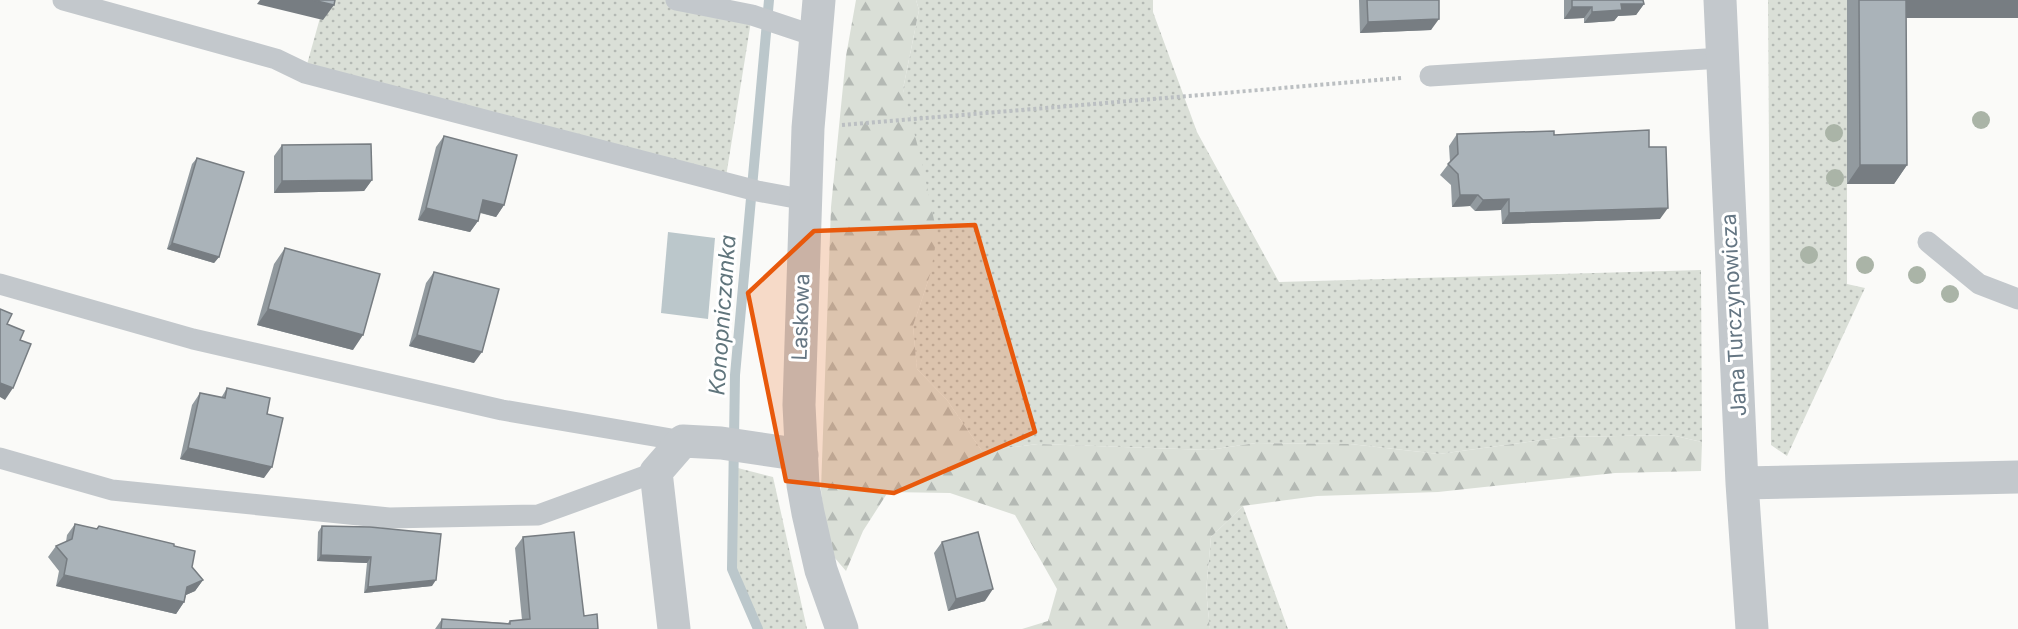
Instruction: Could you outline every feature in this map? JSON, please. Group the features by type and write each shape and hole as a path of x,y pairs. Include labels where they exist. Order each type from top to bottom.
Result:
{"street":[{"name":"Laskowa","path":"819,0 808,128 799,405 803,485 808,513 821,570 842,629"},
{"name":"Jana Turczynowicza","path":"1720,0 1742,483 1752,629"},
{"path":"674,629 656,472 683,441 721,443 802,455"},
{"path":"1742,483 2018,477"}],"lane":[{"path":"63,0 276,59 305,73 725,183 806,200"},
{"path":"676,0 752,15 815,36"},
{"path":"1430,76 1722,58"},
{"path":"1928,242 1979,284 2018,299"},
{"path":"0,284 194,339 264,356 502,410 683,441"},
{"path":"0,458 112,490 389,518 538,515 656,472"}],"path":[{"path":"808,128 1430,76"}],"highlighted area":[{"path":"975,225 1035,432 894,493 786,481 748,293 814,231"}],"green space":[{"path":"325,0 690,0 752,15 725,183 306,68"},
{"path":"856,0 916,0 919,10 903,89 937,234 931,272 913,326 917,369 947,400 982,451 1038,444 1209,450 1256,443 1350,444 1439,454 1565,437 1671,435 1702,442 1701,471 1615,473 1438,492 1317,496 1243,506 1211,537 1206,591 1210,629 1022,629 1048,621 1057,589 1015,515 950,493 888,492 863,531 846,571 828,550 821,490 831,207 846,56"},
{"path":"916,0 1153,0 1153,12 1197,132 1279,282 1701,270 1702,442 1671,435 1565,437 1439,454 1350,444 1256,443 1209,450 1038,444 982,451 947,400 917,369 913,326 931,272 903,89 919,10"},
{"path":"1768,0 1847,0 1847,284 1865,288 1787,456 1771,445"},
{"path":"734,467 773,477 807,629 758,629 732,569"},
{"path":"1243,506 1288,629 1210,629 1206,591 1211,537"}],"shaded area":[{"path":"668,232 715,238 708,319 661,313"}],"building":[{"path":"313,0 335,0 334,5"},
{"path":"1367,0 1439,0 1439,19 1368,22"},
{"path":"1572,0 1643,0 1644,4 1621,4 1622,10 1592,12 1592,7 1572,7"},
{"path":"1859,0 1906,0 1907,165 1860,165"},
{"path":"1649,130 1649,147 1666,147 1668,208 1509,213 1509,199 1483,200 1478,195 1460,195 1458,174 1448,164 1458,154 1457,134 1554,131 1554,135"},
{"path":"444,136 517,155 504,205 483,200 478,221 426,208"},
{"path":"371,144 372,180 282,181 282,145"},
{"path":"197,158 244,172 219,257 172,243"},
{"path":"285,248 380,274 363,335 268,309"},
{"path":"434,272 499,289 482,352 417,335"},
{"path":"0,309 12,314 7,324 24,331 20,340 31,344 13,388 0,383"},
{"path":"227,388 270,398 267,414 283,418 272,467 188,448 200,393 225,398"},
{"path":"75,524 97,529 99,526 195,551 192,567 203,580 187,587 184,602 64,575 67,559 56,546 72,539"},
{"path":"322,526 370,527 441,534 436,580 368,587 371,557 321,555"},
{"path":"574,532 584,616 597,614 598,629 441,629 442,619 510,624 510,621 530,619 523,537"},
{"path":"978,532 993,589 956,599 942,542"}],"waterway":[{"name":"Konopniczanka","path":"758,629 732,569 735,375 769,0"}]}
